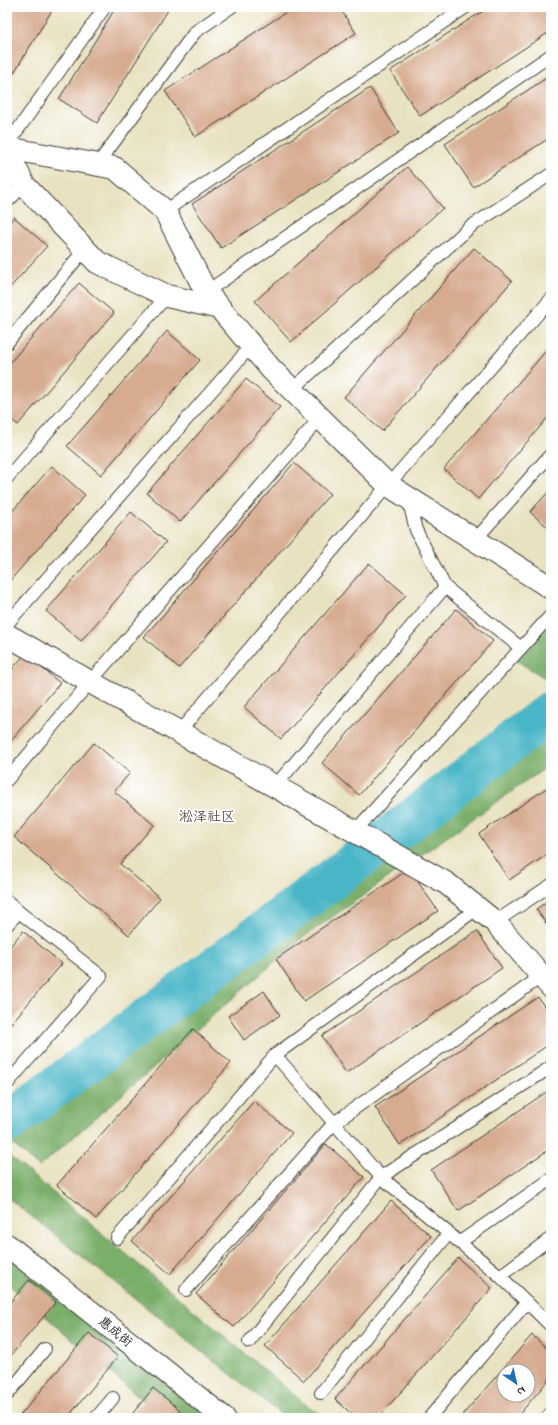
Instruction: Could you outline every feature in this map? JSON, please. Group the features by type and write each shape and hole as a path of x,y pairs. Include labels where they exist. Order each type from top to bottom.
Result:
{"street":[{"path":"7,147 115,168 165,212 206,292 251,346 271,369 388,485 551,588"},
{"path":"7,151 24,184 98,262 167,296 220,308"},
{"path":"8,634 90,682 446,882 486,915 546,981"},
{"name":"惠成街","path":"7,1245 224,1418"}],"lane":[{"path":"7,147 105,7"},
{"path":"97,164 195,32 231,7"},
{"path":"165,212 466,7"},
{"path":"206,292 551,55"},
{"path":"292,390 470,227 551,174"},
{"path":"7,202 24,184"},
{"path":"7,343 85,249"},
{"path":"7,478 167,296"},
{"path":"179,732 388,485 551,299"},
{"path":"8,634 251,346"},
{"path":"7,780 90,682 320,418"},
{"path":"475,540 551,454"},
{"path":"408,498 416,530 446,587 521,648"},
{"path":"275,786 446,587"},
{"path":"355,831 551,615"},
{"path":"117,1238 275,1055 486,915 551,885"},
{"path":"7,901 18,912 101,976 7,1084"},
{"path":"7,925 18,912"},
{"path":"186,1290 334,1123 546,981"},
{"path":"275,1055 381,1177 500,1276 551,1326"},
{"path":"249,1342 381,1177 551,1067"},
{"path":"460,1242 551,1179"},
{"path":"321,1393 449,1233"},
{"path":"500,1276 551,1238"},
{"path":"429,1418 527,1302"},
{"path":"7,1395 45,1349"},
{"path":"96,1418 113,1398"},
{"path":"547,1418 551,1413"}],"green space":[{"path":"551,614 551,674 545,678 507,655"},
{"path":"551,715 551,764 301,939 39,1167 7,1139 7,1136 449,797"},
{"path":"7,1154 305,1404 326,1418 286,1418 7,1197"},
{"path":"7,1250 209,1418 163,1418 7,1283"}],"building":[{"path":"7,7 54,7 7,84"},
{"path":"116,7 170,7 97,123 59,99"},
{"path":"294,7 339,7 356,33 195,137 165,91"},
{"path":"489,7 551,7 551,31 420,116 390,71"},
{"path":"551,75 551,137 473,187 445,144"},
{"path":"370,88 399,133 221,248 192,204"},
{"path":"407,167 443,208 291,342 255,301"},
{"path":"14,217 47,246 7,291 7,225"},
{"path":"474,248 512,281 382,431 344,397"},
{"path":"79,283 114,313 18,425 7,416 7,366"},
{"path":"167,331 200,360 101,475 67,446"},
{"path":"551,345 551,414 478,499 444,469"},
{"path":"246,379 280,407 180,522 147,493"},
{"path":"294,463 330,494 179,668 144,637"},
{"path":"52,466 85,495 7,584 7,517"},
{"path":"551,489 551,530 530,512"},
{"path":"131,512 166,542 81,641 46,611"},
{"path":"369,563 406,595 281,739 244,707"},
{"path":"456,609 493,641 359,795 322,763"},
{"path":"25,654 60,683 7,745 7,675"},
{"path":"94,743 130,773 114,791 154,825 120,864 160,898 129,935 14,837"},
{"path":"551,785 551,852 509,880 479,834"},
{"path":"409,869 438,911 304,1001 276,959"},
{"path":"551,899 551,930 536,909"},
{"path":"23,931 62,964 7,1028 7,950"},
{"path":"477,931 502,968 346,1073 322,1036"},
{"path":"264,991 280,1015 244,1040 228,1016"},
{"path":"538,997 551,1017 551,1043 400,1145 375,1107"},
{"path":"193,1029 231,1063 96,1219 57,1185"},
{"path":"551,1089 551,1148 458,1211 431,1170"},
{"path":"254,1101 292,1133 170,1274 132,1241"},
{"path":"326,1144 364,1177 234,1327 196,1294"},
{"path":"391,1201 431,1236 304,1381 265,1346"},
{"path":"458,1258 492,1288 378,1418 356,1418 335,1399"},
{"path":"29,1280 56,1302 7,1360 7,1306"},
{"path":"89,1333 118,1357 67,1418 18,1418"},
{"path":"532,1335 551,1352 551,1377 536,1395 536,1363 508,1363"},
{"path":"496,1376 496,1403 529,1403 516,1418 460,1418"},
{"path":"153,1388 180,1410 174,1418 129,1418"}],"waterway":[{"path":"7,1123 411,820 551,711"}],"district":[{"name":"淞泽社区","path":"207,816"}]}
